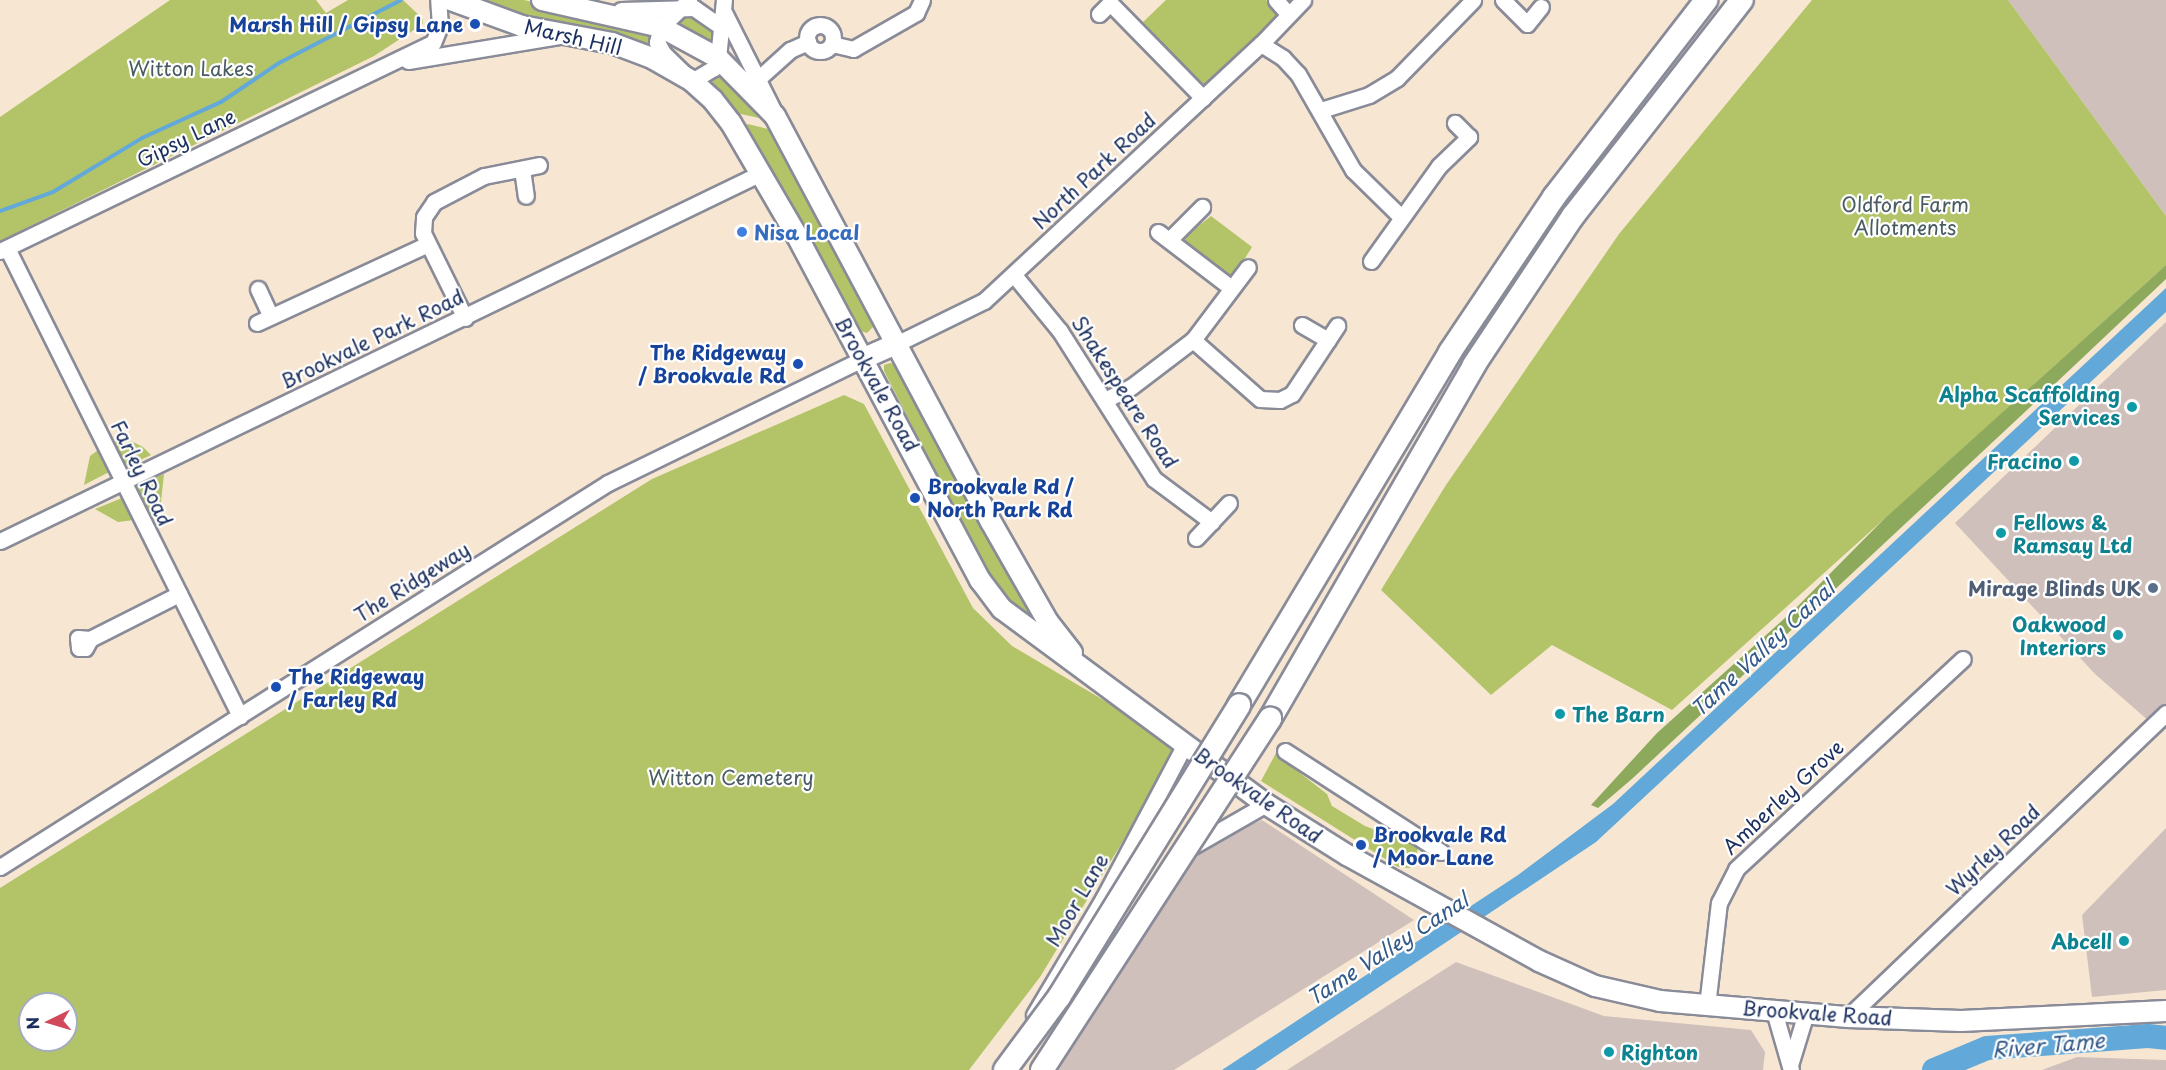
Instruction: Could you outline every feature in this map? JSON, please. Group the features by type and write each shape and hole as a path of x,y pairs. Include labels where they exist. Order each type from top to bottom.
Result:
{"highway":[{"path":"1005,1070 1059,996 1239,705 1456,342 1578,163 1706,0"},
{"path":"1042,1070 1270,719 1474,365 1573,216 1742,0"}],"main road":[{"name":"Marsh Hill","path":"451,0 480,14 563,36 612,44 642,54 692,81"},
{"name":"Marsh Hill","path":"542,0 661,27 718,58"},
{"name":"Brookvale Road","path":"718,58 776,116 894,345 1048,622 1082,667"},
{"name":"Brookvale Road","path":"692,81 731,123 761,173 980,580 1002,609 1266,804 1347,855 1482,930 1595,986 1660,1001 1848,1017 1960,1021 2166,1011"},
{"path":"862,358 894,345"}],"street":[{"name":"Gipsy Lane","path":"3,249 433,43 441,26 438,0"},
{"path":"808,42 822,51 832,44 853,49 916,13 922,0"},
{"path":"1276,0 1287,14"},
{"name":"North Park Road","path":"894,345 984,302 1261,44 1287,14 1303,0"},
{"path":"1322,110 1369,95 1397,78 1473,0"},
{"path":"1503,0 1527,24 1541,7"},
{"path":"576,8 640,12 685,3 694,8 723,13"},
{"path":"685,3 661,27 657,42 663,53 692,81 714,68 718,58 723,13"},
{"path":"1099,14 1110,3 1203,98"},
{"path":"723,13 759,78 776,116"},
{"path":"808,42 810,29 819,24 831,29 832,44"},
{"name":"Gipsy Lane","path":"391,64 563,36"},
{"path":"759,78 790,50 808,42"},
{"path":"1261,44 1282,58 1298,74 1322,110 1333,138 1353,170 1401,217"},
{"path":"1371,261 1439,166 1469,137 1455,123"},
{"path":"465,318 428,244 422,225 434,202 484,176 539,165"},
{"path":"522,169 526,196"},
{"name":"Brookvale Park Road","path":"0,541 761,173"},
{"path":"1202,207 1164,236 1230,287"},
{"path":"258,289 264,319 428,244"},
{"name":"Farley Road","path":"3,249 123,481 240,716"},
{"path":"1106,400 1131,387 1193,340 1230,287 1248,267"},
{"name":"Shakespeare Road","path":"1014,275 1038,300 1106,400 1154,479 1212,522"},
{"path":"1302,325 1328,340"},
{"path":"1193,340 1252,394 1270,401 1292,394 1337,326"},
{"name":"The Ridgeway","path":"0,867 608,483 862,358"},
{"path":"1196,538 1229,502"},
{"path":"90,639 179,594"},
{"name":"Amberley Grove","path":"1707,1006 1719,903 1736,869 1963,659"},
{"name":"Wyrley Road","path":"1848,1017 2166,713"},
{"name":"Moor Lane","path":"993,1070 1032,1019 1103,899 1185,744"},
{"path":"1285,751 1441,852"},
{"path":"1029,1070 1172,861 1213,832 1266,804"},
{"path":"1774,1011 1790,1068"},
{"path":"1790,1068 1806,1013"}],"shaded area":[{"path":"2008,0 2166,0 2166,216"},
{"path":"2166,322 2166,706 2150,722 2095,674 1955,523"},
{"path":"1262,820 1414,920 1174,1070 1052,1070 1194,857 1221,838"},
{"path":"2166,828 2166,990 2092,997 2082,915"},
{"path":"1456,962 1604,1016 1751,1030 1765,1052 1763,1070 1287,1070"},
{"path":"2077,1057 2166,1060 2166,1070 2042,1070"}],"green space":[{"name":"Witton Lakes","path":"170,0 316,0 326,13 348,0 403,0 423,19 423,24 374,56 0,241 0,117"},
{"path":"471,0 524,0 652,30 648,47"},
{"path":"1166,0 1266,0 1279,14 1204,89 1143,22"},
{"name":"Oldford Farm Allotments","path":"1812,0 2008,0 2166,216 2166,265 1672,710 1552,645 1491,695 1381,590 1446,485 1619,234"},
{"path":"688,17 713,25 714,44 677,28 679,19"},
{"path":"724,73 769,120 736,113 709,84"},
{"path":"748,124 776,131 876,324 867,333 861,331 745,126"},
{"path":"1211,216 1252,247 1234,276 1226,278 1184,243 1186,236"},
{"path":"2166,265 2166,279 2041,397 1633,778 1598,808 1591,805 1657,733 1796,608 1885,518"},
{"path":"890,363 900,366 1035,623 1001,591 980,558 884,371 884,365"},
{"name":"Witton Cemetery","path":"844,395 864,404 973,608 1012,646 1181,746 1040,977 969,1070 0,1070 0,888 652,479"},
{"path":"127,439 143,447 151,455 128,466 122,462 114,442"},
{"path":"101,448 111,471 84,485 90,456"},
{"path":"164,474 161,502 148,517 136,486"},
{"path":"122,498 134,520 118,522 95,509"},
{"path":"1276,753 1302,768 1300,773 1327,794 1332,806 1365,826 1378,831 1389,828 1418,845 1416,862 1410,868 1398,867 1261,781"}],"water":[{"path":"2166,288 2166,312 1596,842 1255,1070 1222,1070 1518,875 1613,804"}],"waterway":[{"path":"0,211 53,192 142,138 221,102 279,63 401,0"},
{"name":"River Tame","path":"1934,1070 1987,1048 2148,1036 2166,1038"}],"place":[{"name":"Marsh Hill / Gipsy Lane","path":"475,24"},
{"name":"Nisa Local","path":"742,232"},
{"name":"The Ridgeway / Brookvale Rd","path":"798,364"},
{"name":"Alpha Scaffolding Services","path":"2132,407"},
{"name":"Fracino","path":"2074,461"},
{"name":"Brookvale Rd / North Park Rd","path":"915,498"},
{"name":"Fellows & Ramsay Ltd","path":"2001,533"},
{"name":"Mirage Blinds UK","path":"2153,588"},
{"name":"Oakwood Interiors","path":"2118,635"},
{"name":"The Ridgeway / Farley Rd","path":"276,687"},
{"name":"The Barn","path":"1560,714"},
{"name":"Brookvale Rd / Moor Lane","path":"1361,845"},
{"name":"Abcell","path":"2124,941"},
{"name":"Righton","path":"1609,1052"}],"water label":[{"name":"Tame Valley Canal","path":"1762,648"},
{"name":"Tame Valley Canal","path":"1387,948"}]}
